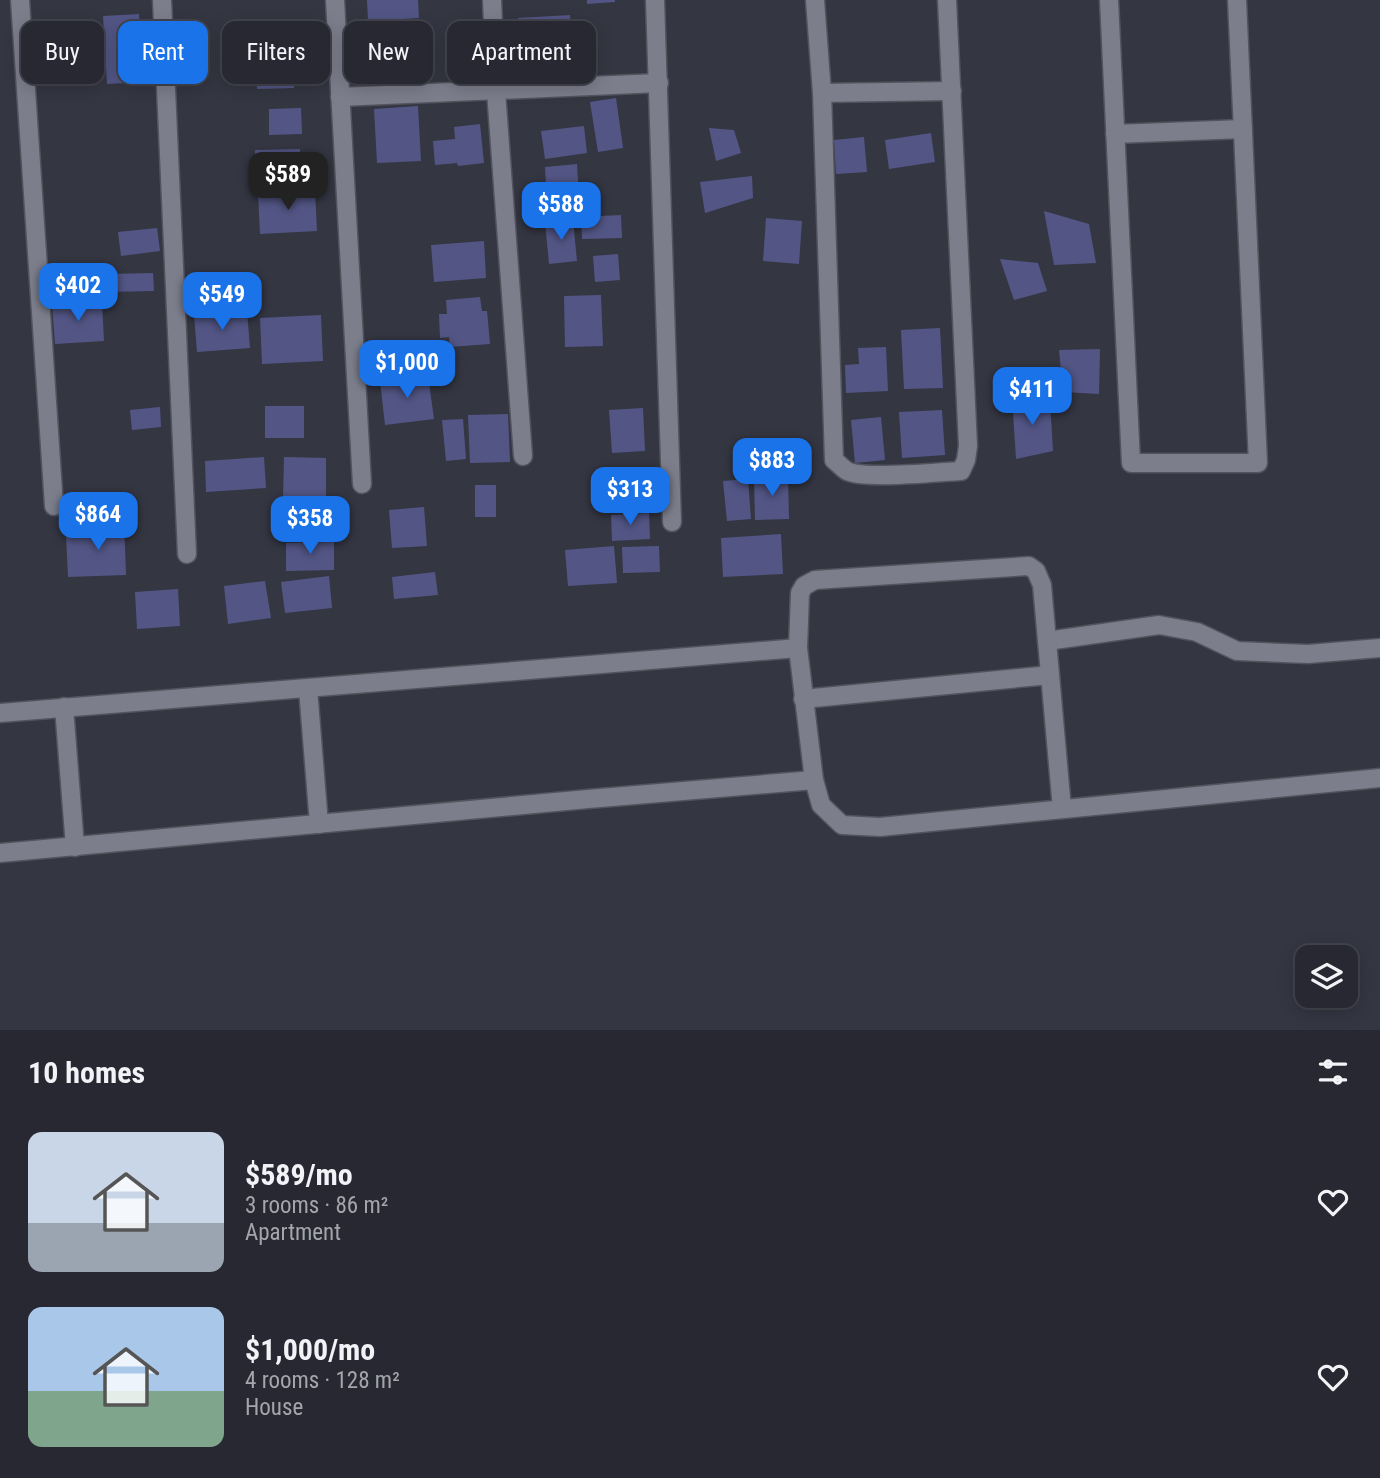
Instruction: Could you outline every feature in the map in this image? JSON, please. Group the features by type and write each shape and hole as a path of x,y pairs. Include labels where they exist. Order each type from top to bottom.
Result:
{"street":[{"path":"20,0 54,506"},
{"path":"162,0 187,554"},
{"path":"335,0 362,484"},
{"path":"492,0 496,91 523,456"},
{"path":"655,0 672,522"},
{"path":"815,0 822,93 834,460 848,472 867,475 961,471 967,460 947,0"},
{"path":"1109,0 1131,463 1258,463 1237,0"},
{"path":"340,97 659,83"},
{"path":"822,93 953,91"},
{"path":"1115,135 1243,129"},
{"path":"1062,809 1042,584 1036,571 1021,565 815,580 804,586 800,593 798,648 814,780 821,805 842,825 880,827 1380,778"},
{"path":"1047,640 1158,625 1197,632 1237,651 1308,654 1380,648"},
{"path":"0,713 798,648"},
{"path":"803,699 1050,676"},
{"path":"308,689 319,824"},
{"path":"64,707 75,846"},
{"path":"0,853 814,780"}],"building":[{"path":"367,0 418,0 419,18 368,21"},
{"path":"587,0 615,0 615,2 587,4"},
{"path":"139,14 139,21 118,21 118,83 107,84 103,16"},
{"path":"570,15 570,21 518,21 518,18"},
{"path":"257,84 294,84 294,88 257,89"},
{"path":"616,98 623,148 598,152 590,102"},
{"path":"418,106 421,161 377,163 374,109"},
{"path":"301,108 302,134 269,135 269,109"},
{"path":"480,124 484,163 435,165 433,141 455,139 454,127"},
{"path":"584,126 587,153 545,159 541,131"},
{"path":"709,128 734,130 741,153 716,161"},
{"path":"931,133 935,162 889,169 885,140"},
{"path":"864,137 867,172 836,174 834,140"},
{"path":"300,149 301,183 256,184 255,150"},
{"path":"577,164 578,182 546,185 545,167"},
{"path":"752,176 753,198 705,213 700,182"},
{"path":"315,190 317,231 260,234 258,193"},
{"path":"1044,211 1089,224 1096,263 1054,265"},
{"path":"621,215 622,238 582,239 581,217"},
{"path":"766,218 802,221 799,264 763,261"},
{"path":"573,220 577,261 549,264 545,222"},
{"path":"157,228 160,251 121,256 118,232"},
{"path":"484,241 486,278 434,282 431,245"},
{"path":"618,254 620,280 595,282 593,256"},
{"path":"1000,259 1038,263 1047,291 1014,300"},
{"path":"153,273 154,291 107,292 107,274"},
{"path":"601,295 603,346 565,347 564,296"},
{"path":"480,297 482,311 487,311 490,344 450,347 449,337 440,338 439,314 447,314 446,300"},
{"path":"102,302 104,341 55,344 52,305"},
{"path":"247,311 250,348 197,352 194,315"},
{"path":"321,315 323,361 262,364 260,318"},
{"path":"940,328 943,388 904,389 901,330"},
{"path":"886,347 888,391 846,393 845,365 859,364 858,348"},
{"path":"1100,349 1099,394 1063,392 1059,350"},
{"path":"428,375 434,419 385,425 380,381"},
{"path":"1012,397 1050,401 1053,451 1016,459"},
{"path":"265,406 304,406 304,438 265,438"},
{"path":"160,407 161,427 132,430 130,410"},
{"path":"643,408 645,451 612,453 609,410"},
{"path":"942,410 945,455 902,458 899,412"},
{"path":"508,414 510,462 470,463 468,415"},
{"path":"881,417 885,460 855,463 851,420"},
{"path":"463,419 466,459 446,461 442,420"},
{"path":"264,457 266,488 206,492 205,461"},
{"path":"284,457 326,458 326,499 283,498"},
{"path":"656,473 658,508 612,510 610,476"},
{"path":"788,477 789,519 755,520 754,478"},
{"path":"748,479 751,519 727,521 723,481"},
{"path":"475,485 496,485 496,517 475,517"},
{"path":"424,507 427,546 392,548 389,510"},
{"path":"649,513 650,539 612,541 611,515"},
{"path":"124,521 126,575 68,577 66,534 103,533 103,522"},
{"path":"781,534 783,574 723,577 721,538"},
{"path":"334,542 334,570 286,571 286,543"},
{"path":"614,546 617,583 568,586 565,550"},
{"path":"659,546 660,572 623,573 622,547"},
{"path":"435,572 438,595 394,599 392,577"},
{"path":"329,576 332,608 285,613 281,582"},
{"path":"265,581 271,618 228,624 224,586"},
{"path":"178,589 180,626 137,629 135,592"}]}
